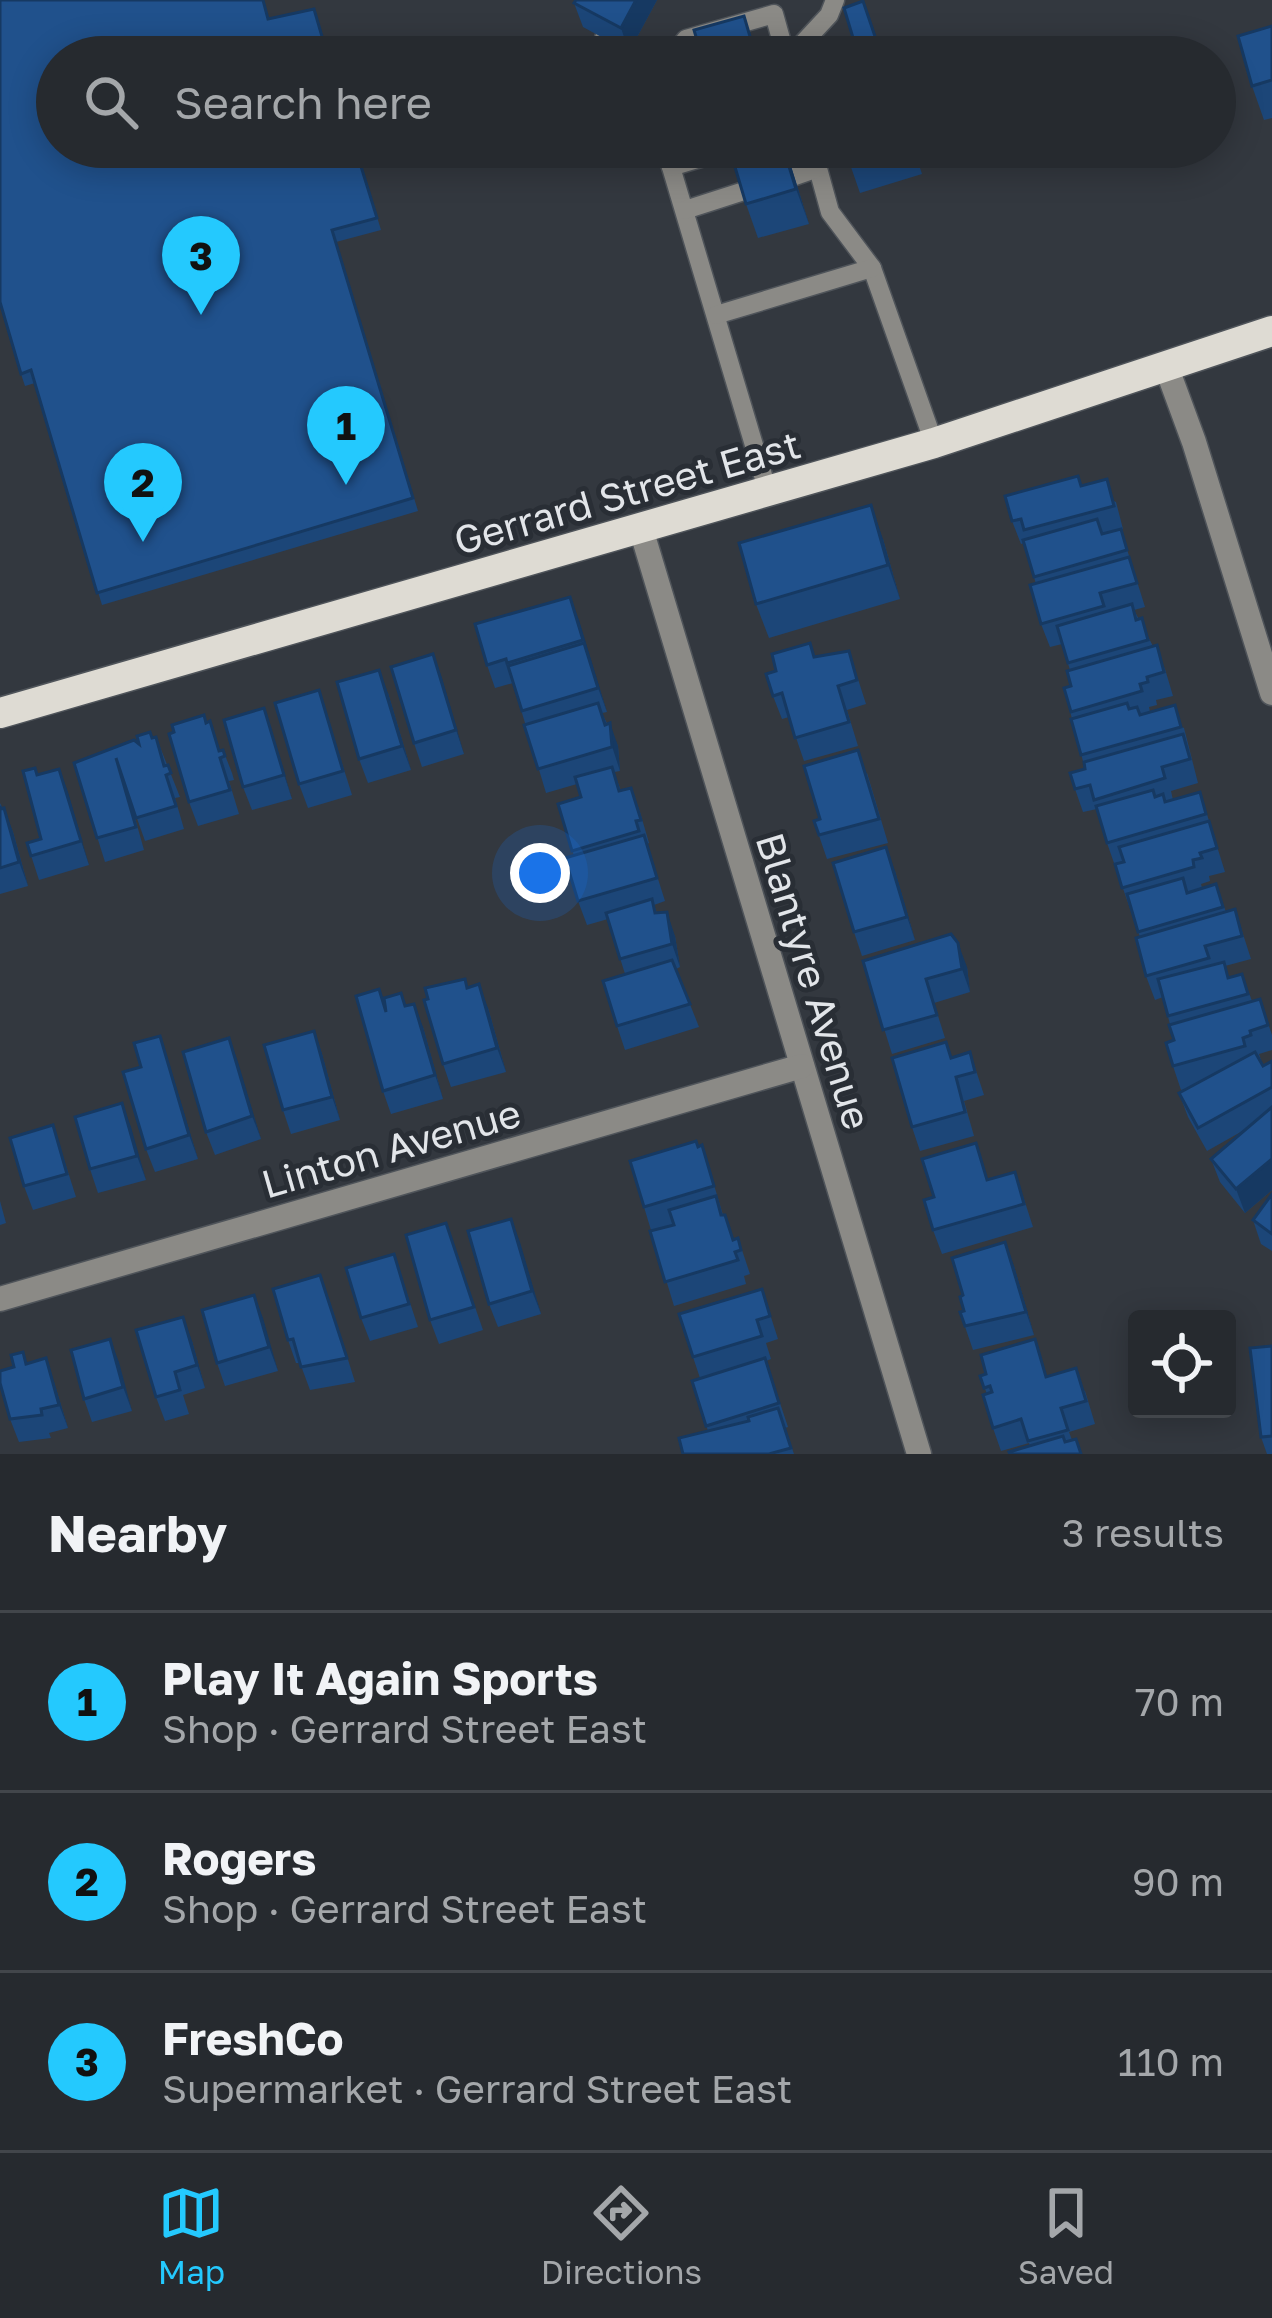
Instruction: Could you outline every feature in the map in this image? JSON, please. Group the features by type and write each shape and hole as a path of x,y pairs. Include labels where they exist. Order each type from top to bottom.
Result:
{"main road":[{"name":"Gerrard Street East","path":"0,713 934,443 1272,331"}],"street":[{"path":"1166,366 1272,693"},
{"name":"Blantyre Avenue","path":"640,530 919,1454"},
{"name":"Linton Avenue","path":"0,1299 802,1066"}],"lane":[{"path":"808,36 829,15 835,0"},
{"path":"696,36 773,14 781,36"},
{"path":"672,168 768,492"},
{"path":"794,176 818,168 830,212 872,268 934,443"},
{"path":"685,210 744,191"},
{"path":"716,315 872,268"}],"building":[{"path":"0,0 263,0 268,19 314,9 322,36 36,36 36,168 362,168 377,218 332,230 413,498 97,593 31,370 21,374 0,302"},
{"path":"636,0 621,28 574,3"},
{"path":"863,1 875,36 852,36 844,8"},
{"path":"744,16 750,36 696,36 694,30"},
{"path":"1272,26 1272,80 1252,86 1238,36"},
{"path":"735,168 790,168 796,189 746,204"},
{"path":"1078,476 1081,486 1107,479 1114,506 1024,530 1021,519 1012,521 1005,496"},
{"path":"871,505 888,565 756,604 739,543"},
{"path":"1097,519 1102,534 1121,529 1127,550 1034,577 1023,540"},
{"path":"1129,557 1137,583 1100,593 1104,606 1041,624 1030,585"},
{"path":"570,597 583,640 487,665 475,624"},
{"path":"1132,604 1148,640 1068,663 1057,626"},
{"path":"584,643 598,688 522,711 508,666"},
{"path":"810,643 814,657 849,651 857,680 838,686 849,722 795,738 782,693 773,696 766,674 776,671 772,654"},
{"path":"1157,645 1164,672 1147,677 1148,682 1140,684 1142,691 1071,712 1064,688 1071,686 1067,671"},
{"path":"433,654 456,730 414,743 391,667"},
{"path":"379,670 402,746 359,759 337,682"},
{"path":"319,690 343,771 299,784 275,703"},
{"path":"598,703 605,725 610,723 612,747 538,769 524,725"},
{"path":"1127,703 1129,709 1137,707 1140,715 1175,705 1181,727 1081,755 1071,719"},
{"path":"264,708 284,775 243,787 224,720"},
{"path":"204,715 219,751 223,750 225,756 220,758 230,790 189,802 169,734 174,732 172,725"},
{"path":"150,732 171,773 166,775 176,806 136,818 116,758 136,827 97,838 74,763 134,740 139,744 137,736"},
{"path":"1183,734 1190,759 1162,767 1165,778 1094,800 1090,785 1075,789 1070,773 1085,769 1084,762"},
{"path":"858,750 879,819 819,835 814,821 820,819 804,766"},
{"path":"612,767 619,791 631,788 641,820 636,821 639,831 572,851 558,804 581,797 575,777"},
{"path":"35,768 37,775 59,769 81,841 31,856 27,843 41,839 23,771"},
{"path":"1153,790 1155,797 1163,794 1165,802 1200,792 1206,814 1107,843 1096,806"},
{"path":"0,806 19,862 0,868"},
{"path":"1209,821 1217,848 1200,853 1202,858 1193,860 1194,867 1122,888 1115,864 1124,862 1119,847"},
{"path":"644,835 657,878 578,901 565,858"},
{"path":"886,847 907,917 854,932 833,863"},
{"path":"1183,878 1187,893 1216,884 1223,907 1138,932 1127,894"},
{"path":"652,899 655,913 667,912 672,944 620,959 606,913"},
{"path":"1235,909 1242,936 1205,946 1209,958 1146,976 1136,938"},
{"path":"951,934 958,943 962,969 926,979 937,1015 883,1030 863,961"},
{"path":"672,960 690,1004 617,1026 603,981"},
{"path":"1224,962 1228,978 1242,974 1248,994 1168,1016 1158,979"},
{"path":"465,979 467,988 479,984 497,1048 443,1064 424,1000 428,999 425,988"},
{"path":"379,989 386,1012 384,998 401,993 405,1006 414,1004 435,1075 383,1091 356,996"},
{"path":"1260,999 1268,1025 1250,1031 1243,1038 1245,1046 1173,1066 1166,1043 1174,1040 1169,1025"},
{"path":"314,1031 332,1097 283,1110 264,1045"},
{"path":"160,1036 189,1135 146,1149 123,1072 141,1067 134,1043"},
{"path":"229,1038 252,1116 206,1132 183,1052"},
{"path":"946,1042 951,1058 970,1052 975,1072 956,1077 965,1112 912,1127 892,1058"},
{"path":"1255,1052 1263,1066 1272,1061 1272,1087 1198,1128 1179,1093"},
{"path":"122,1103 137,1156 90,1169 75,1117"},
{"path":"1272,1107 1272,1159 1236,1189 1211,1159"},
{"path":"53,1125 67,1174 24,1186 10,1138"},
{"path":"696,1141 698,1147 702,1145 714,1186 644,1207 630,1161"},
{"path":"976,1143 987,1180 1015,1172 1024,1204 933,1230 924,1200 934,1197 922,1159"},
{"path":"1272,1194 1272,1234 1253,1220"},
{"path":"716,1196 733,1240 738,1238 738,1260 665,1282 650,1231 674,1225 669,1210"},
{"path":"511,1219 532,1291 489,1304 468,1231"},
{"path":"446,1223 474,1307 430,1320 406,1235"},
{"path":"1005,1242 1026,1312 965,1326 960,1312 964,1311 963,1295 952,1258"},
{"path":"394,1254 409,1304 361,1318 346,1268"},
{"path":"320,1275 347,1358 301,1367 273,1289"},
{"path":"762,1289 770,1316 757,1320 762,1336 693,1357 679,1314"},
{"path":"254,1295 269,1347 217,1363 202,1310"},
{"path":"183,1317 197,1365 175,1372 180,1390 156,1397 136,1330"},
{"path":"110,1339 123,1387 84,1399 71,1350"},
{"path":"1035,1339 1046,1377 1076,1368 1086,1401 1061,1408 1068,1430 1028,1441 1021,1419 993,1428 983,1395 992,1392 990,1386 984,1388 980,1376 986,1374 981,1355"},
{"path":"1272,1346 1272,1436 1261,1437 1250,1348"},
{"path":"23,1352 26,1364 46,1358 59,1405 41,1409 42,1415 10,1419 0,1371 14,1367 11,1355"},
{"path":"765,1358 779,1403 706,1426 692,1381"},
{"path":"778,1408 791,1448 769,1454 683,1454 679,1438 749,1421 748,1417"},
{"path":"1063,1436 1065,1442 1076,1439 1081,1454 1009,1452"}],"place":[{"name":"FreshCo","path":"201,315"},
{"name":"Play It Again Sports","path":"346,485"},
{"name":"Rogers","path":"143,542"}]}
